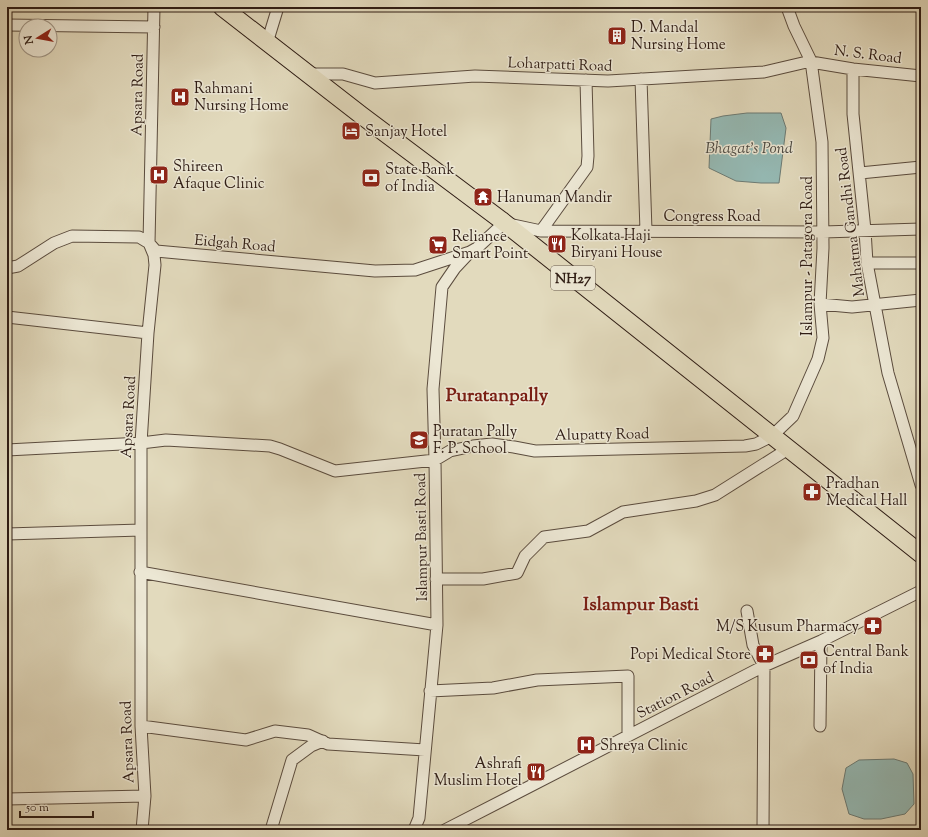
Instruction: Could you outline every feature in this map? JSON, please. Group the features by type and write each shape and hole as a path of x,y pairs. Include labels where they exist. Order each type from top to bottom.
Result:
{"main road":[{"name":"NH27","path":"222,7 361,115 504,222 921,554"}],"street":[{"name":"Apsara Road","path":"142,830 144,796 141,726 141,443 148,333 155,265 154,255 149,243 154,7"},
{"path":"267,43 278,7"},
{"name":"Islampur - Patagora Road","path":"772,436 793,416 818,359 823,338 820,304 823,232 822,142 811,62 787,7"},
{"path":"7,25 154,27"},
{"name":"N. S. Road","path":"811,62 853,69 921,76"},
{"name":"Loharpatti Road","path":"308,74 343,74 375,83 475,76 608,81 764,72 811,62"},
{"name":"Mahatma Gandhi Road","path":"853,69 853,114 868,263 888,373 921,485"},
{"path":"641,79 646,231"},
{"path":"541,232 587,166 586,80"},
{"path":"860,173 921,167"},
{"path":"470,252 477,248 504,222"},
{"name":"Congress Road","path":"504,222 541,232 823,232 921,229"},
{"name":"Eidgah Road","path":"7,268 18,266 54,243 72,236 139,237 149,243 156,252 375,271 415,270 470,252"},
{"name":"Islampur Basti Road","path":"414,830 419,818 437,625 435,460 432,389 442,287 470,252"},
{"path":"868,263 921,262"},
{"path":"820,304 852,307 876,306 921,300"},
{"path":"7,317 148,333"},
{"name":"Alupatty Road","path":"435,460 450,451 492,444 535,451 746,446 756,444 772,436"},
{"path":"7,450 141,443 166,440 270,446 336,471 435,460"},
{"path":"436,579 482,579 517,573 525,556 544,537 588,531 623,512 696,501 715,495 788,449"},
{"path":"7,534 141,530"},
{"path":"140,572 437,625"},
{"name":"Station Road","path":"445,830 459,827 628,736 764,666 821,641 921,591"},
{"path":"747,611 753,645 764,666 763,830"},
{"path":"820,726 821,641"},
{"path":"430,691 493,688 537,680 628,676 628,736"},
{"path":"141,726 246,740 275,731 308,735 328,744 425,750"},
{"path":"271,830 292,760 311,746 323,742"},
{"path":"7,799 144,796"}],"water":[{"name":"Bhagat’s Pond","path":"747,113 781,113 786,128 779,183 736,181 709,168 711,119"},
{"path":"894,759 907,763 913,774 914,804 905,814 881,819 864,819 849,814 842,789 846,768 859,760"}],"place":[{"name":"D. Mandal Nursing Home","path":"617,36"},
{"name":"Rahmani Nursing Home","path":"180,97"},
{"name":"Sanjay Hotel","path":"351,131"},
{"name":"Shireen Afaque Clinic","path":"159,175"},
{"name":"State Bank of India","path":"371,178"},
{"name":"Hanuman Mandir","path":"483,197"},
{"name":"Kolkata Haji Biryani House","path":"557,244"},
{"name":"Reliance Smart Point","path":"438,245"},
{"name":"Puratan Pally F. P. School","path":"419,440"},
{"name":"Pradhan Medical Hall","path":"812,492"},
{"name":"M/S Kusum Pharmacy","path":"873,626"},
{"name":"Popi Medical Store","path":"765,654"},
{"name":"Central Bank of India","path":"809,660"},
{"name":"Shreya Clinic","path":"586,745"},
{"name":"Ashrafi Muslim Hotel","path":"536,772"}],"district":[{"name":"Puratanpally","path":"497,394"},
{"name":"Islampur Basti","path":"641,603"}]}
